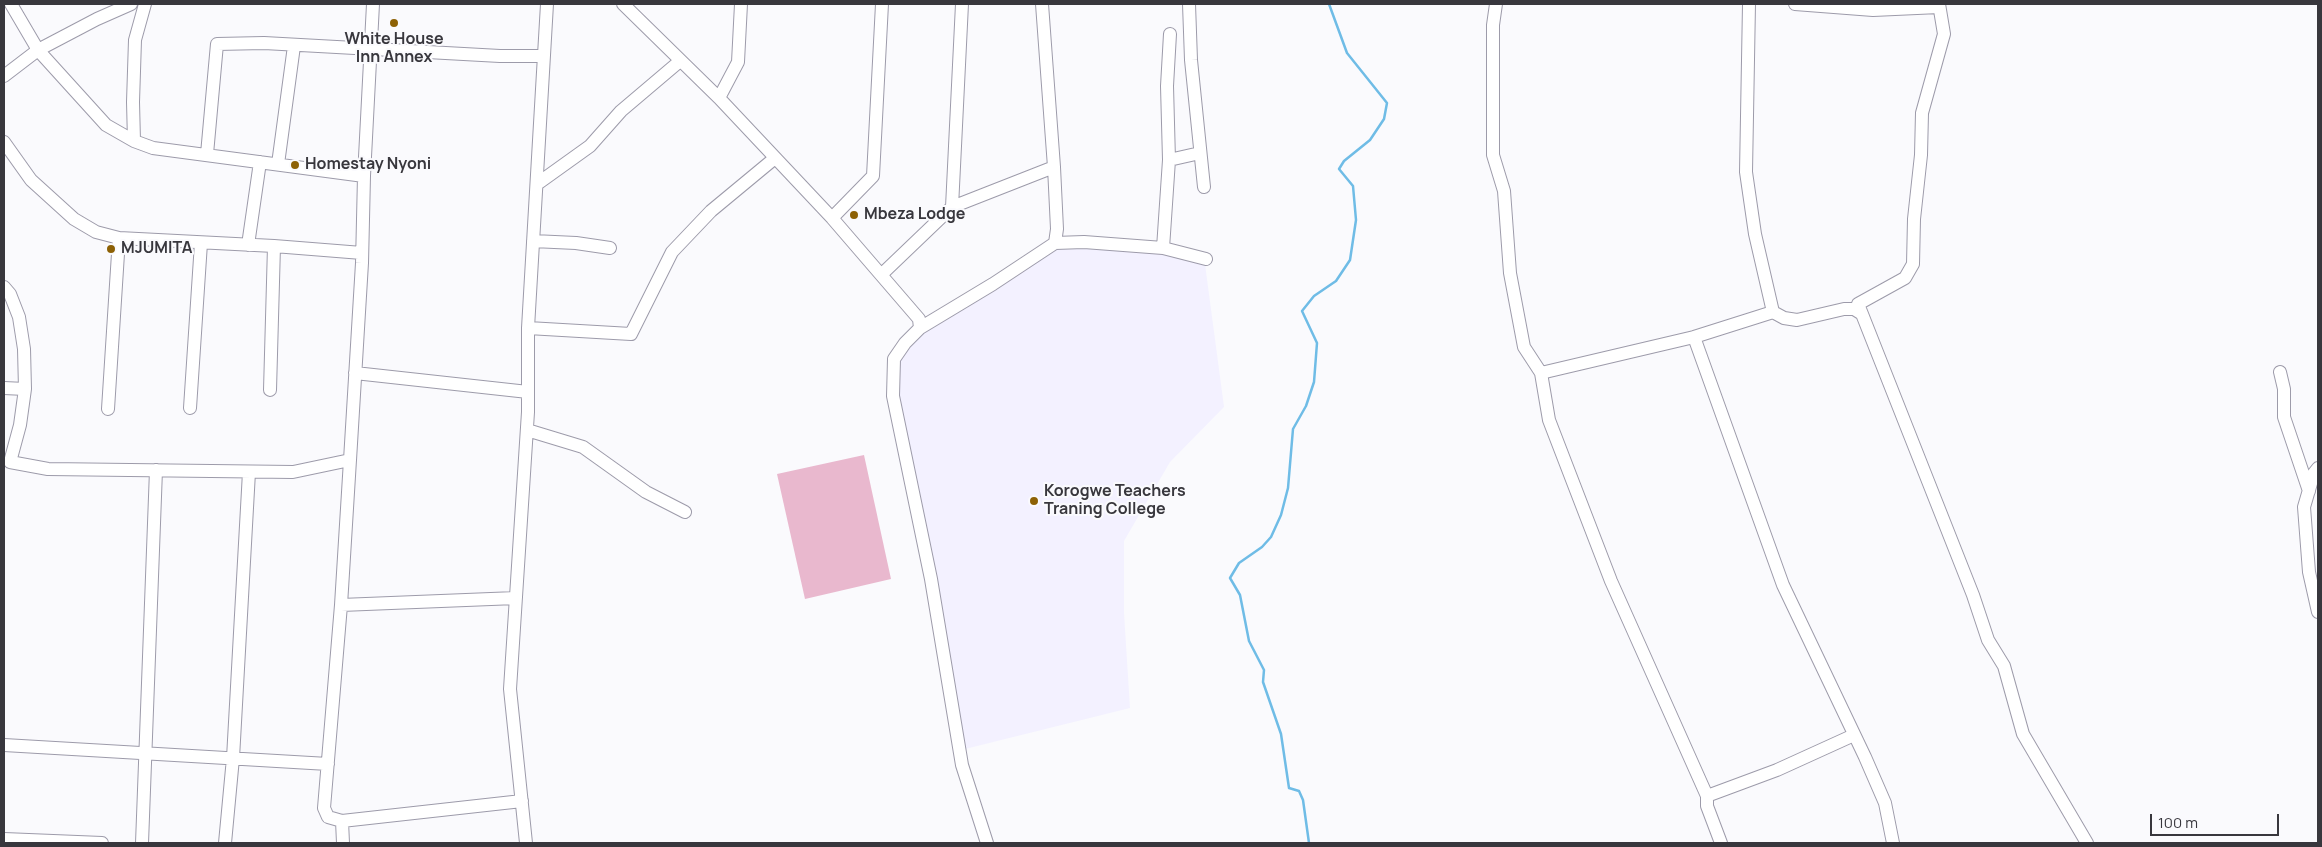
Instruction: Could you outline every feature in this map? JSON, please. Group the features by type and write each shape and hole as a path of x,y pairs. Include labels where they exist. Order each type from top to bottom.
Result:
{"street":[{"path":"11,4 38,50 106,125 134,141 153,148 364,176"},
{"path":"4,76 38,50 97,19 131,4"},
{"path":"134,141 135,40 145,4"},
{"path":"373,4 362,253 342,605 324,808 328,818 342,821 522,801"},
{"path":"526,843 510,688 527,430 528,328 547,4"},
{"path":"623,4 719,98 832,218 914,311 919,319 920,328"},
{"path":"719,98 738,62 741,4"},
{"path":"832,218 873,176 882,4"},
{"path":"952,207 962,4"},
{"path":"1042,4 1054,167 1057,229 1055,244"},
{"path":"1189,4 1191,60 1204,187"},
{"path":"1496,4 1493,25 1493,155 1504,191 1510,274 1524,346 1541,373 1549,420 1601,554 1707,796 1707,806 1721,843"},
{"path":"1749,4 1746,172 1755,234 1773,312"},
{"path":"1795,4 1873,10 1939,6 1944,34 1922,113 1921,155 1914,219 1913,264 1905,278 1858,304 1988,640 2004,666 2023,734 2087,843"},
{"path":"1163,248 1168,160 1167,86 1170,34"},
{"path":"206,154 217,44 264,43 294,46 544,56"},
{"path":"278,164 294,46"},
{"path":"537,184 590,146 621,111 680,61"},
{"path":"4,142 31,180 74,219 96,232 119,238 274,246 362,253"},
{"path":"1168,160 1200,152"},
{"path":"528,328 631,334 672,252 711,211 776,158"},
{"path":"248,245 260,162"},
{"path":"882,274 952,207 1054,167"},
{"path":"108,409 119,238"},
{"path":"533,241 576,243 610,248"},
{"path":"987,843 962,765 931,580 893,396 894,360 905,343 920,328 1055,244 1084,242 1163,248 1206,259"},
{"path":"190,408 201,243"},
{"path":"270,390 274,246"},
{"path":"4,288 10,294 19,317 24,349 25,389 20,426 10,462 48,469 293,472 350,460"},
{"path":"1541,373 1694,337 1773,312 1784,318 1797,320 1844,309 1854,309 1862,314"},
{"path":"1694,337 1783,585 1885,803 1893,843"},
{"path":"2280,372 2284,388 2284,417 2308,491"},
{"path":"355,373 528,392"},
{"path":"4,388 25,389"},
{"path":"527,430 583,447 646,492 685,512"},
{"path":"2318,468 2314,473 2304,507 2309,572 2318,612"},
{"path":"142,843 156,470"},
{"path":"225,843 233,758 250,472"},
{"path":"342,605 516,598"},
{"path":"1707,796 1777,770 1854,735"},
{"path":"4,745 328,764"},
{"path":"342,821 343,843"},
{"path":"4,839 102,843"}],"shaded area":[{"name":"Korogwe Teachers Traning College","path":"1084,248 1162,253 1205,264 1224,407 1170,462 1124,541 1124,613 1130,708 965,749 899,396 899,361 926,331 996,289 1057,249"},
{"path":"864,455 891,579 805,599 777,474"}],"waterway":[{"path":"1309,843 1303,800 1299,791 1289,788 1281,734 1263,682 1264,670 1249,641 1240,595 1230,578 1239,563 1262,547 1271,537 1281,515 1288,488 1293,429 1306,406 1314,382 1317,343 1302,311 1314,296 1336,281 1350,260 1356,220 1353,186 1339,169 1344,161 1370,140 1384,119 1387,103 1347,53 1329,4"}],"place":[{"name":"White House Inn Annex","path":"394,23"},
{"name":"Homestay Nyoni","path":"295,165"},
{"name":"Mbeza Lodge","path":"854,215"},
{"name":"MJUMITA","path":"111,249"},
{"name":"Korogwe Teachers Traning College","path":"1034,501"}]}
